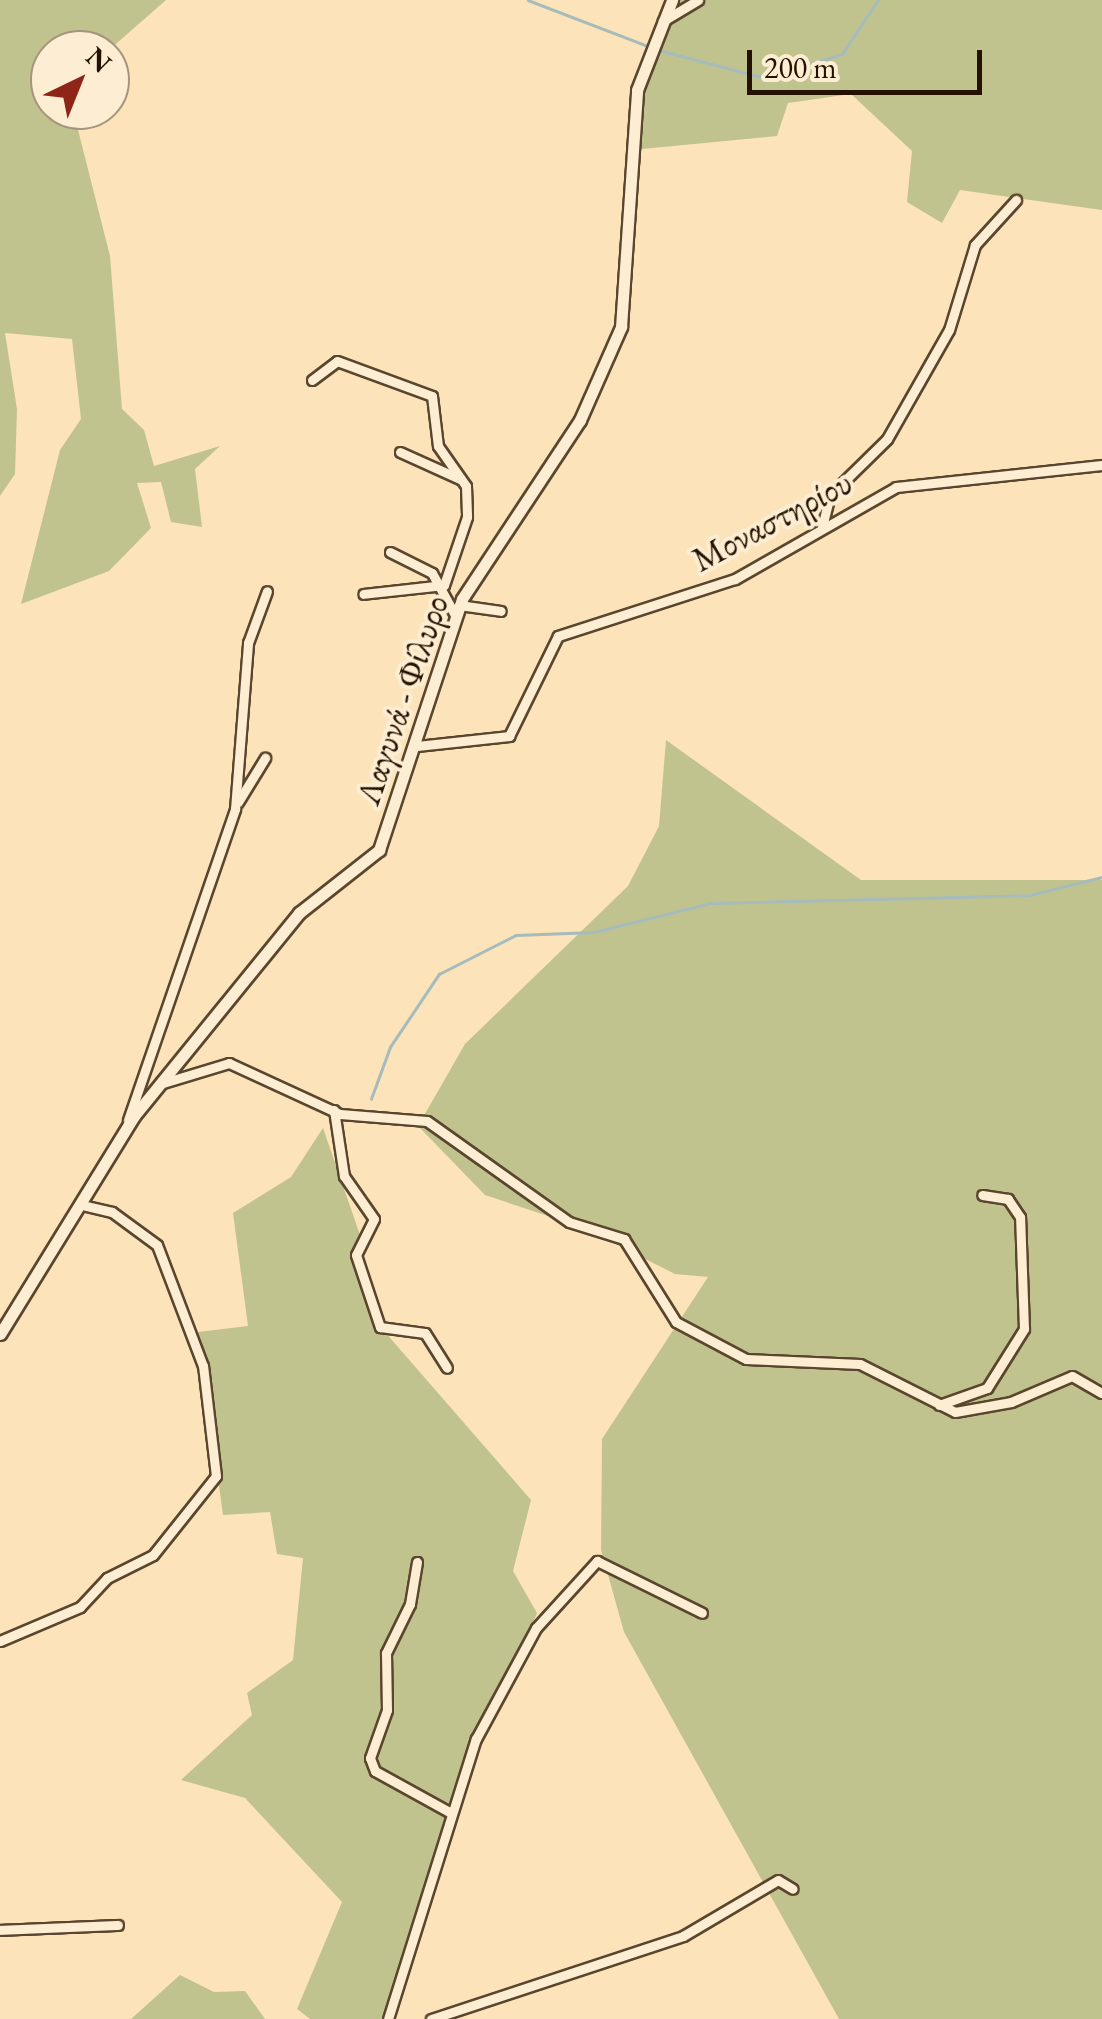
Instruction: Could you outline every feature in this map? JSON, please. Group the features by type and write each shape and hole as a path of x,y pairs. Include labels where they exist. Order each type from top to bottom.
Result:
{"street":[{"name":"Λαγυνά - Φίλυρο","path":"0,1334 85,1206 125,1128 299,913 376,856 416,746 457,610 580,420 621,327 634,114 651,47 672,0"},
{"path":"663,21 698,0"},
{"path":"822,527 830,496 887,439 949,330 975,246 1016,200"},
{"path":"312,380 338,361 432,396 438,446 463,480 467,517 444,585"},
{"path":"400,452 463,480"},
{"name":"Μοναστηρίου","path":"416,746 510,736 558,636 718,586 908,484 1102,465"},
{"path":"390,552 417,560 444,585 457,610 501,611"},
{"path":"364,594 444,585"},
{"path":"234,810 248,643 267,591"},
{"path":"125,1128 234,810 265,758"},
{"path":"163,1083 228,1063 334,1110 427,1121 570,1222 624,1239 676,1322 706,1344 772,1364 860,1364 936,1405 989,1408 1072,1376 1102,1394"},
{"path":"334,1110 344,1176 374,1219 356,1255 380,1327 426,1333 447,1368"},
{"path":"936,1405 988,1388 1024,1328 1020,1217 1008,1199 982,1195"},
{"path":"0,1641 80,1607 107,1578 153,1555 216,1476 203,1366 157,1245 112,1212 85,1206"},
{"path":"388,2019 451,1814 506,1675 585,1566 597,1561 702,1612"},
{"path":"417,1562 410,1604 386,1653 386,1710 370,1758 375,1771 451,1814"},
{"path":"432,2019 684,1936 778,1880 793,1889"},
{"path":"0,1930 118,1925"}],"green space":[{"path":"0,0 166,0 130,32 30,30 30,130 78,130 110,256 122,409 144,430 154,466 220,446 195,469 202,527 171,522 161,482 137,483 151,528 109,571 21,604 60,450 81,419 72,339 5,333 17,409 15,474 0,496"},
{"path":"672,0 1102,0 1102,210 960,190 942,223 907,202 912,151 851,94 788,103 777,136 632,150 634,114"},
{"path":"666,740 861,880 1102,880 1102,2019 839,2019 624,1632 601,1550 602,1439 708,1277 675,1274 584,1228 485,1195 418,1126 465,1044 628,886 659,826"},
{"path":"323,1128 360,1235 350,1254 371,1316 531,1500 513,1571 537,1613 451,1813 388,2019 310,2019 297,2009 342,1902 245,1798 181,1780 252,1715 247,1693 293,1660 303,1558 277,1554 270,1512 223,1515 198,1332 248,1326 233,1213 291,1177"},
{"path":"180,1975 214,1992 245,1991 265,2019 131,2019"}],"waterway":[{"path":"528,0 648,46"},
{"path":"655,49 765,78 842,54 878,0"},
{"path":"371,1099 390,1047 439,974 516,935 594,932 711,903 1030,895 1102,877"}]}
